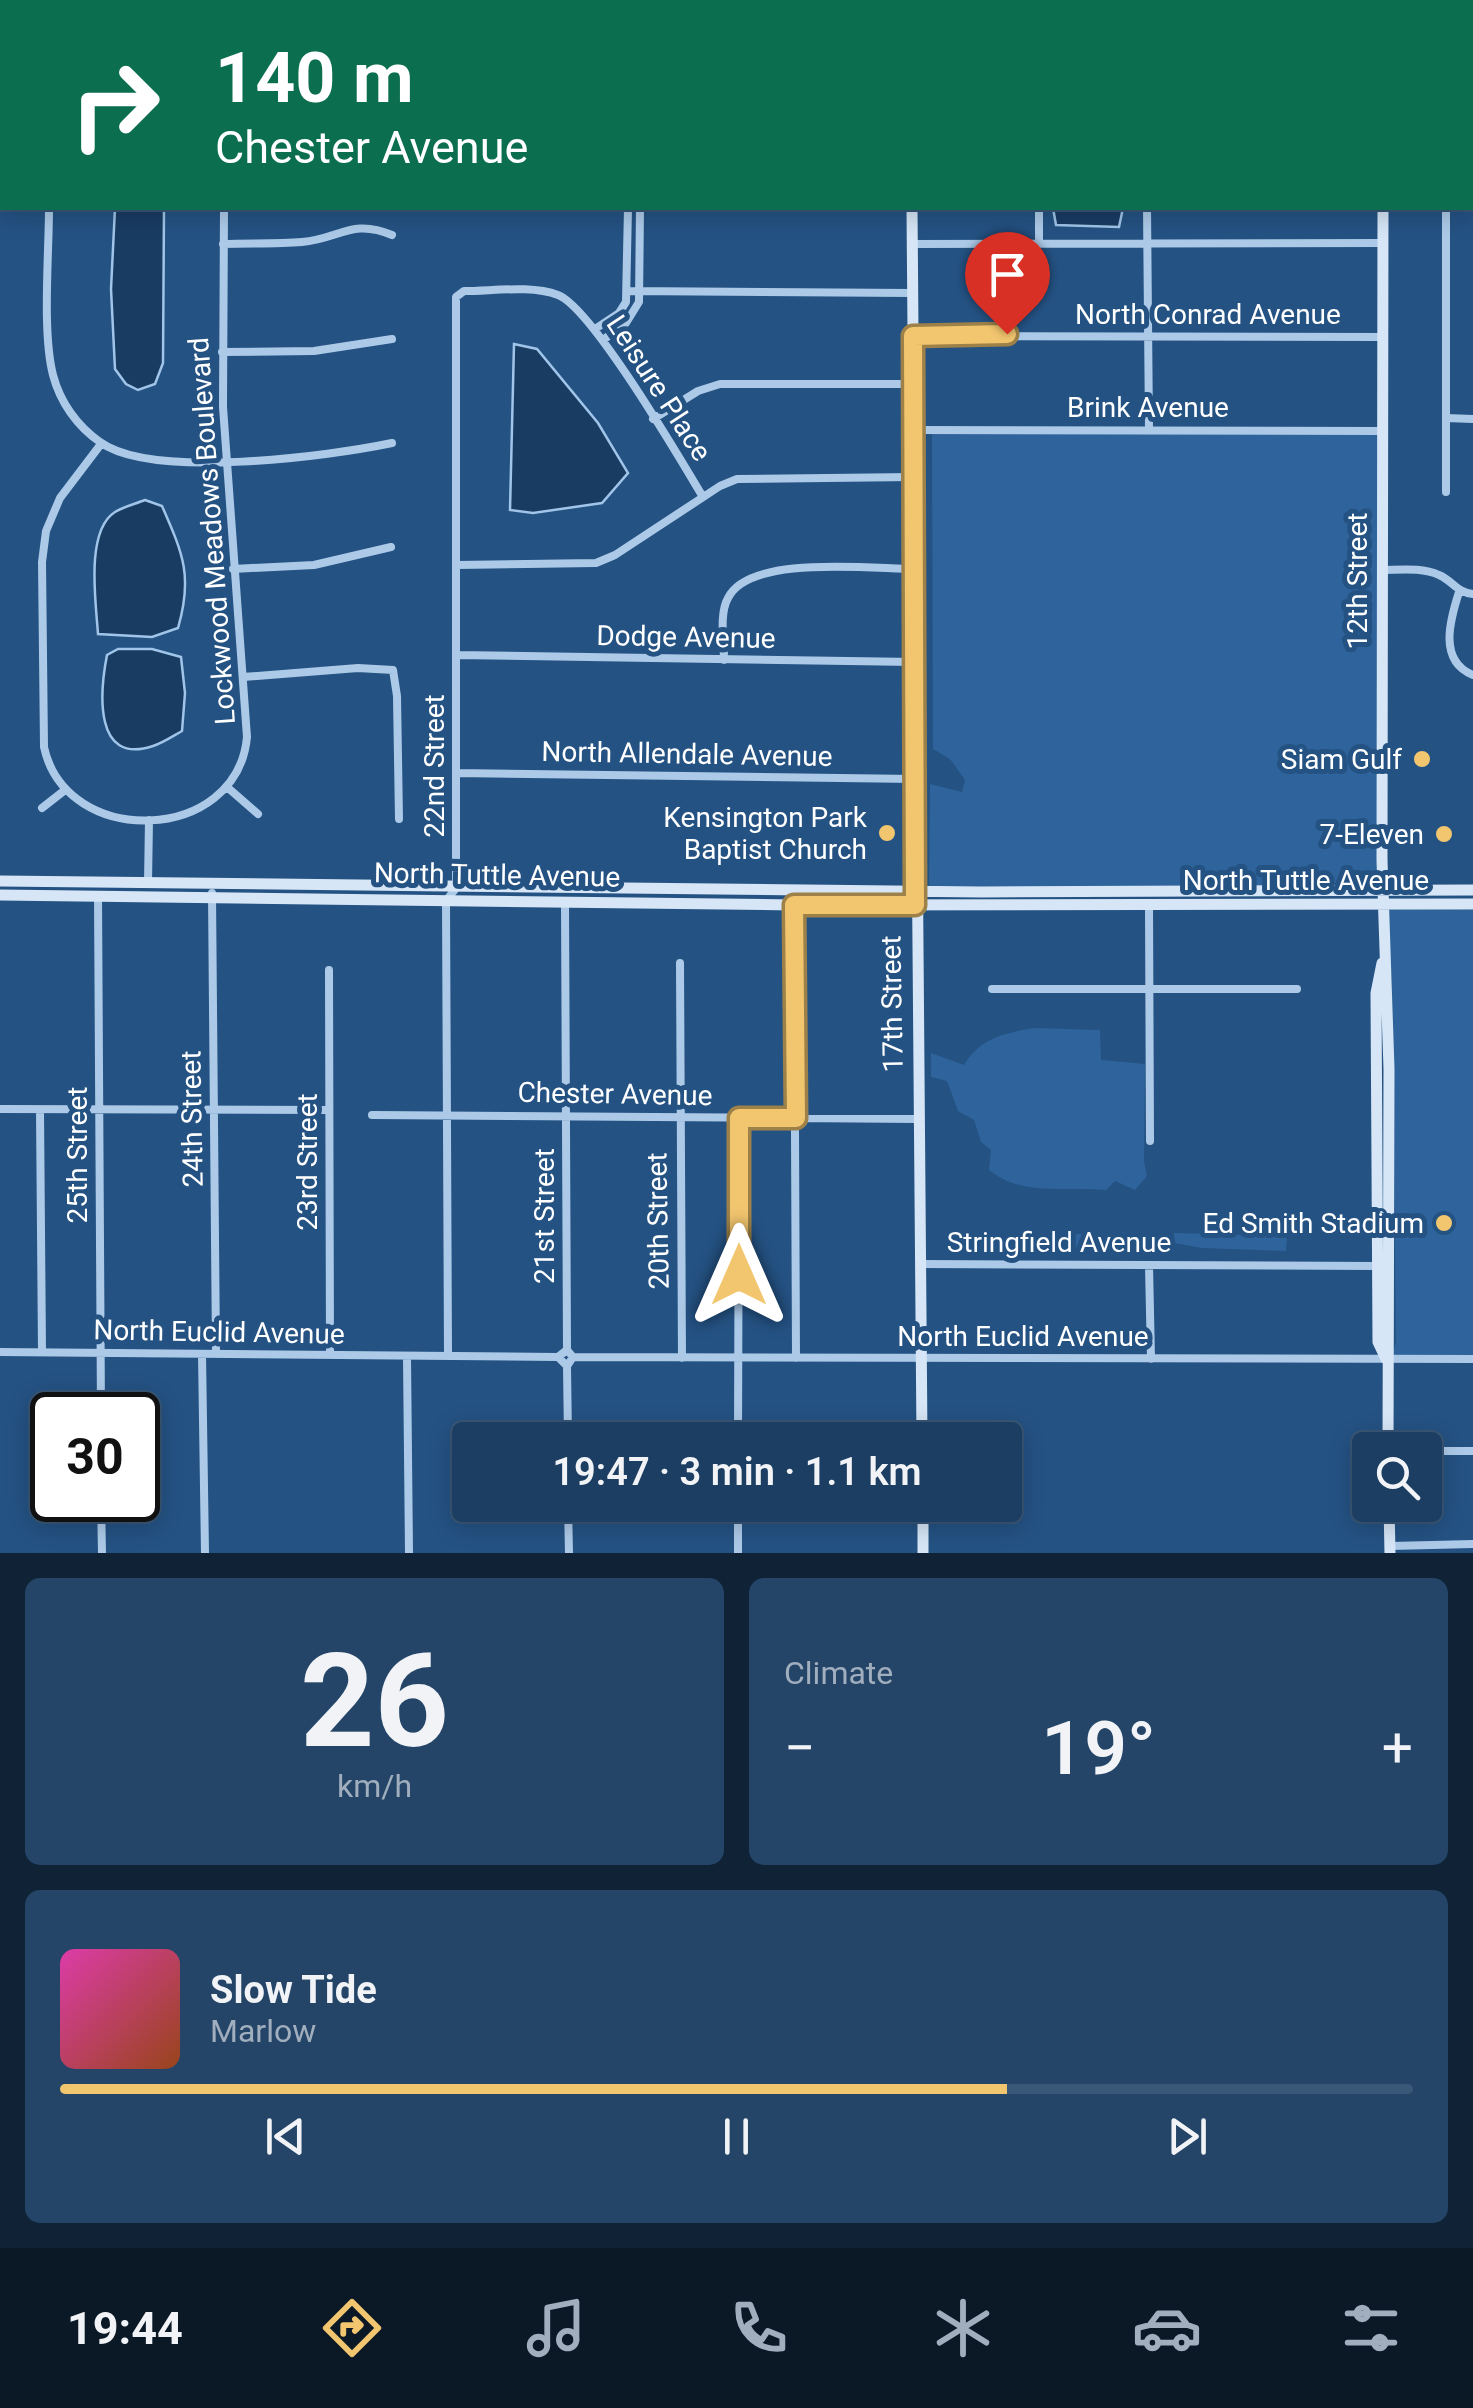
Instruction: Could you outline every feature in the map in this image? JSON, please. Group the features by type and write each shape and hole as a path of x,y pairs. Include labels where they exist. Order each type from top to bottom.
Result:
{"main road":[{"name":"17th Street","path":"912,210 922,1422"},
{"name":"12th Street","path":"1383,210 1382,897 1388,992 1391,1342 1386,1359 1388,1432"},
{"name":"North Tuttle Avenue","path":"0,881 148,883 212,891 446,901 794,905 915,898 1382,897 1473,904"},
{"name":"North Tuttle Avenue","path":"0,894 456,888 1149,906 1473,890"},
{"name":"12th Street","path":"1384,954 1376,993 1377,1266 1378,1342 1386,1359"},
{"path":"922,1522 923,1553"},
{"path":"1389,1522 1390,1550"}],"street":[{"path":"50,210 50,363 57,387 73,416 101,444 142,458 225,460 307,458 392,444"},
{"name":"Lockwood Meadows Boulevard","path":"224,210 225,460 246,745 239,770 228,788"},
{"path":"595,330 619,314 629,291 628,210"},
{"path":"603,340 626,323 639,302 640,210"},
{"path":"1039,210 1039,244"},
{"path":"1147,210 1150,429"},
{"path":"1446,210 1446,492"},
{"path":"223,244 302,242 354,228 378,228 392,234"},
{"path":"912,244 1383,244"},
{"path":"629,291 912,293"},
{"name":"Leisure Place","path":"459,294 553,293 576,306 603,340 703,497"},
{"name":"22nd Street","path":"456,888 454,301 459,294"},
{"name":"North Conrad Avenue","path":"913,336 1383,337"},
{"path":"222,352 314,351 392,339"},
{"path":"653,419 698,391 720,384 913,384"},
{"path":"1446,418 1473,419"},
{"name":"Brink Avenue","path":"914,430 1383,431"},
{"path":"101,444 60,498 43,550 43,740 52,771 76,801 99,813 149,820 194,812 228,788 258,814"},
{"path":"456,565 596,563 615,555 727,482 747,476 914,477"},
{"path":"233,569 314,566 391,547"},
{"path":"724,660 726,601 734,588 754,576 788,568 915,568"},
{"path":"1382,570 1420,570 1441,575 1459,592 1473,594"},
{"path":"1459,592 1450,648 1460,667 1473,675"},
{"name":"Dodge Avenue","path":"456,655 916,662"},
{"path":"243,677 358,668 394,670 400,819"},
{"name":"North Allendale Avenue","path":"457,774 916,779"},
{"path":"42,808 64,790"},
{"path":"148,883 149,820"},
{"path":"448,1356 446,901 456,888"},
{"name":"24th Street","path":"212,891 216,1354"},
{"name":"25th Street","path":"98,895 101,1392"},
{"name":"21st Street","path":"565,902 570,1354"},
{"path":"794,905 796,1358"},
{"path":"1149,906 1150,1142"},
{"name":"20th Street","path":"680,963 682,1358"},
{"name":"23rd Street","path":"329,970 330,1355"},
{"path":"992,989 1297,989"},
{"path":"0,1110 328,1110"},
{"path":"40,1110 42,1352"},
{"name":"Chester Avenue","path":"372,1114 918,1119"},
{"path":"738,1422 739,1118"},
{"name":"Stringfield Avenue","path":"920,1264 1377,1266"},
{"path":"1150,1265 1151,1358"},
{"name":"North Euclid Avenue","path":"0,1352 558,1357"},
{"path":"202,1354 205,1553"},
{"path":"558,1357 570,1354 568,1422"},
{"name":"North Euclid Avenue","path":"570,1354 682,1358 1473,1359"},
{"path":"407,1356 409,1553"},
{"path":"558,1357 567,1366"},
{"path":"1442,1451 1473,1451"},
{"path":"102,1522 102,1553"},
{"path":"568,1522 569,1553"},
{"path":"738,1522 738,1553"},
{"path":"1390,1550 1473,1544"}],"shaded area":[{"path":"115,210 164,210 163,363 155,384 138,390 126,384 115,369 111,289"},
{"path":"1053,210 1123,210 1119,227 1056,225"},
{"path":"514,344 537,349 598,423 628,473 602,503 533,513 510,510"},
{"path":"932,433 1378,435 1378,886 929,887 930,784 962,792 965,780 950,759 933,749"},
{"path":"145,500 162,506 184,566 185,594 178,628 152,637 98,634 94,568 99,535 115,512"},
{"path":"118,649 152,649 181,657 185,693 182,731 157,745 134,749 120,745 110,735 103,687 107,655"},
{"path":"1387,910 1473,910 1473,1355 1392,1355 1396,1342 1392,984"},
{"path":"1034,1028 1100,1030 1101,1060 1145,1064 1147,1176 1135,1190 1115,1181 1106,1190 1059,1189 1030,1187 1002,1178 989,1170 991,1150 981,1142 974,1120 958,1111 947,1081 931,1077 931,1053 964,1065 977,1049 994,1038"},
{"path":"1136,1232 1136,1247 991,1251 994,1237"},
{"path":"1174,1233 1287,1236 1286,1251 1202,1248 1174,1243"}],"place":[{"name":"Siam Gulf","path":"1422,759"},
{"name":"Kensington Park Baptist Church","path":"887,833"},
{"name":"7-Eleven","path":"1444,834"},
{"name":"Ed Smith Stadium","path":"1444,1223"}],"route":[{"path":"739,1275 739,1118 796,1118 794,905 915,905 913,336 1007,334"}]}
